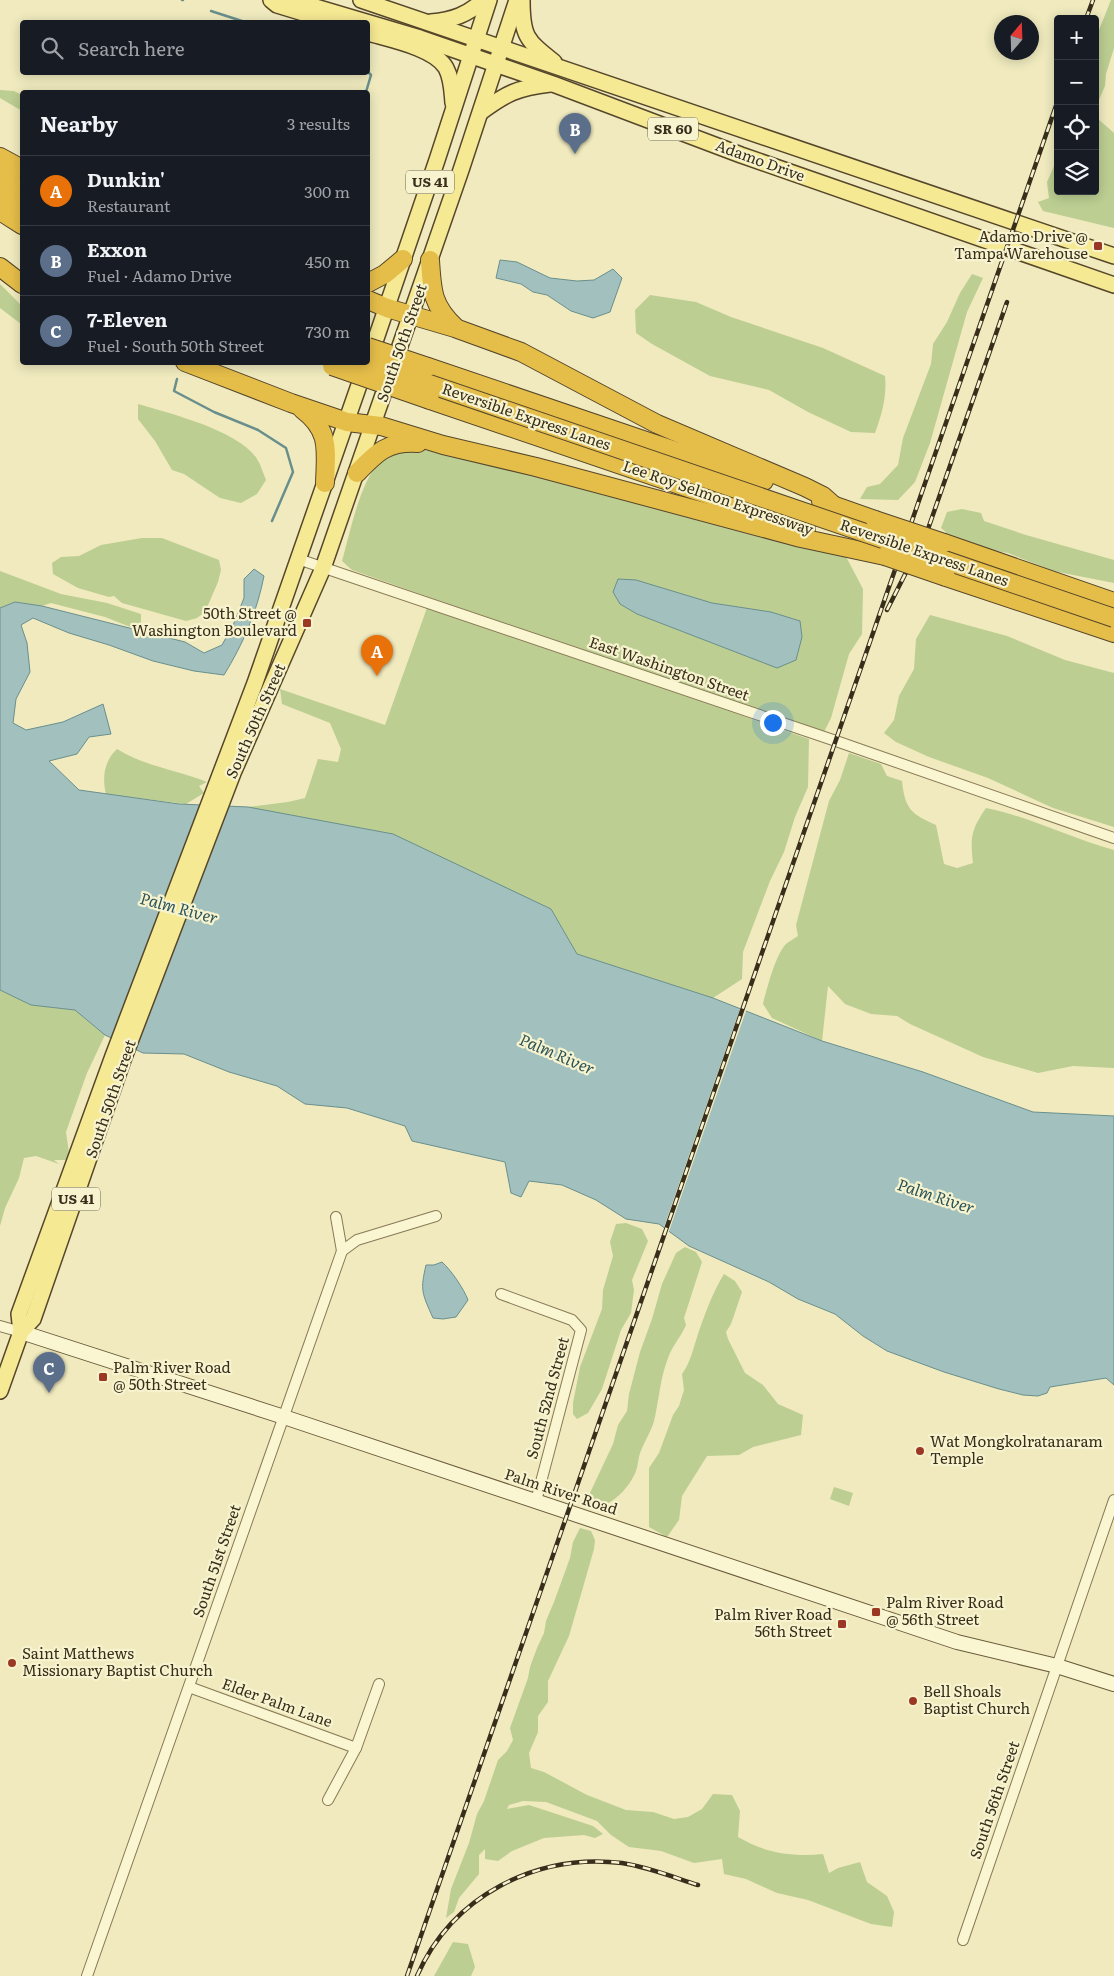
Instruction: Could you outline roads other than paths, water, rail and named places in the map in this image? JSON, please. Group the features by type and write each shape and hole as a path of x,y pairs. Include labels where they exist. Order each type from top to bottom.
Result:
{"highway":[{"path":"0,157 20,168"},
{"path":"0,175 20,189"},
{"path":"0,193 20,207"},
{"path":"0,211 20,225"},
{"path":"370,282 385,274 403,259"},
{"path":"430,260 432,292 436,304 445,318 455,328"},
{"path":"0,267 20,282"},
{"path":"370,301 386,308 455,328 533,357 650,420 805,487 823,496 832,504"},
{"name":"Lee Roy Selmon Expressway","path":"370,348 832,504 1114,602"},
{"name":"Reversible Express Lanes","path":"370,363 1114,618"},
{"path":"193,365 291,403 347,422 374,425 443,445 536,467 801,538 865,550"},
{"name":"Lee Roy Selmon Expressway","path":"330,365 865,550 1114,633"},
{"path":"291,403 313,418 321,429 326,450 325,483"},
{"path":"357,473 381,451 396,443 443,445"}],"main road":[{"path":"271,0 277,5 326,20"},
{"name":"Adamo Drive","path":"292,0 362,20"},
{"name":"Adamo Drive","path":"361,0 1114,256"},
{"path":"426,22 445,21 460,17 483,0"},
{"name":"US 41","path":"477,40 489,0"},
{"name":"US 41","path":"502,48 517,0"},
{"path":"522,0 521,19 525,34 538,49 563,69"},
{"name":"Adamo Drive","path":"370,22 497,64 824,185 1114,285"},
{"path":"370,34 416,48 439,61 446,68 451,83 453,111"},
{"name":"South 50th Street","path":"370,353 477,40"},
{"name":"South 50th Street","path":"228,771 323,568 412,315 502,48"},
{"path":"481,112 510,92 526,87 553,84"},
{"path":"824,185 832,160"},
{"name":"South 50th Street","path":"0,1391 20,1332 34,1319 118,1058 228,771 255,683 366,365"}],"street":[{"name":"East Washington Street","path":"298,559 827,738 1114,838"},
{"path":"336,1217 342,1251 357,1240 436,1216"},
{"name":"South 51st Street","path":"87,1976 342,1251"},
{"name":"South 52nd Street","path":"501,1294 572,1320 581,1330 536,1501"},
{"name":"Palm River Road","path":"0,1326 284,1417 957,1642 1057,1666 1114,1684"},
{"name":"South 56th Street","path":"963,1940 1114,1500"},
{"path":"328,1800 356,1748 379,1684"},
{"name":"Elder Palm Lane","path":"189,1687 356,1748"}],"water":[{"path":"500,260 517,262 550,278 577,281 594,280 613,269 622,278 610,312 593,318 571,311 547,295 533,292 521,284 496,278"},
{"name":"Palm River","path":"254,569 264,576 257,602 243,640 224,675 194,671 153,661 69,633 33,618 21,625 27,643 30,672 16,699 13,723 26,730 63,722 103,704 111,734 89,737 77,754 49,761 79,790 179,804 248,807 393,834 551,909 577,954 713,998 822,1041 923,1072 1033,1112 1114,1116 1114,1385 1106,1378 1050,1387 1047,1393 1038,1396 1023,1395 944,1372 887,1351 863,1336 835,1314 798,1299 769,1282 689,1246 659,1224 626,1219 596,1200 562,1185 529,1181 521,1197 511,1193 505,1162 412,1141 405,1126 347,1108 305,1104 277,1086 229,1072 184,1054 143,1053 105,1035 75,1010 31,1005 0,990 0,608 15,602 42,606 185,642 204,653 222,645 234,623 244,598 244,579"},
{"path":"618,579 636,580 712,603 771,612 800,621 802,637 796,660 777,668 637,614 620,604 613,592"},
{"path":"442,1262 457,1280 468,1300 456,1317 443,1319 433,1318 423,1292 426,1265"}],"waterway":[{"path":"211,11 239,20"},
{"path":"367,90 370,74"},
{"path":"177,379 174,391 214,412 258,430 286,448 293,472 272,521"}],"railway":[{"path":"1087,15 1093,0"},
{"path":"407,1976 1056,105"},
{"path":"887,610 928,529 1007,302"},
{"path":"417,1976 432,1948 452,1923 475,1902 500,1886 529,1873 559,1865 590,1862 622,1863 698,1885"}],"place":[{"name":"Exxon","path":"575,154"},
{"name":"Adamo Drive @ Tampa Warehouse","path":"1098,246"},
{"name":"50th Street @ Washington Boulevard","path":"307,623"},
{"name":"Dunkin'","path":"377,676"},
{"name":"Palm River Road @ 50th Street","path":"103,1377"},
{"name":"7-Eleven","path":"49,1393"},
{"name":"Wat Mongkolratanaram Temple","path":"920,1451"},
{"name":"Palm River Road @ 56th Street","path":"876,1612"},
{"name":"Palm River Road 56th Street","path":"842,1624"},
{"name":"Saint Matthews Missionary Baptist Church","path":"12,1663"},
{"name":"Bell Shoals Baptist Church","path":"913,1701"}]}
